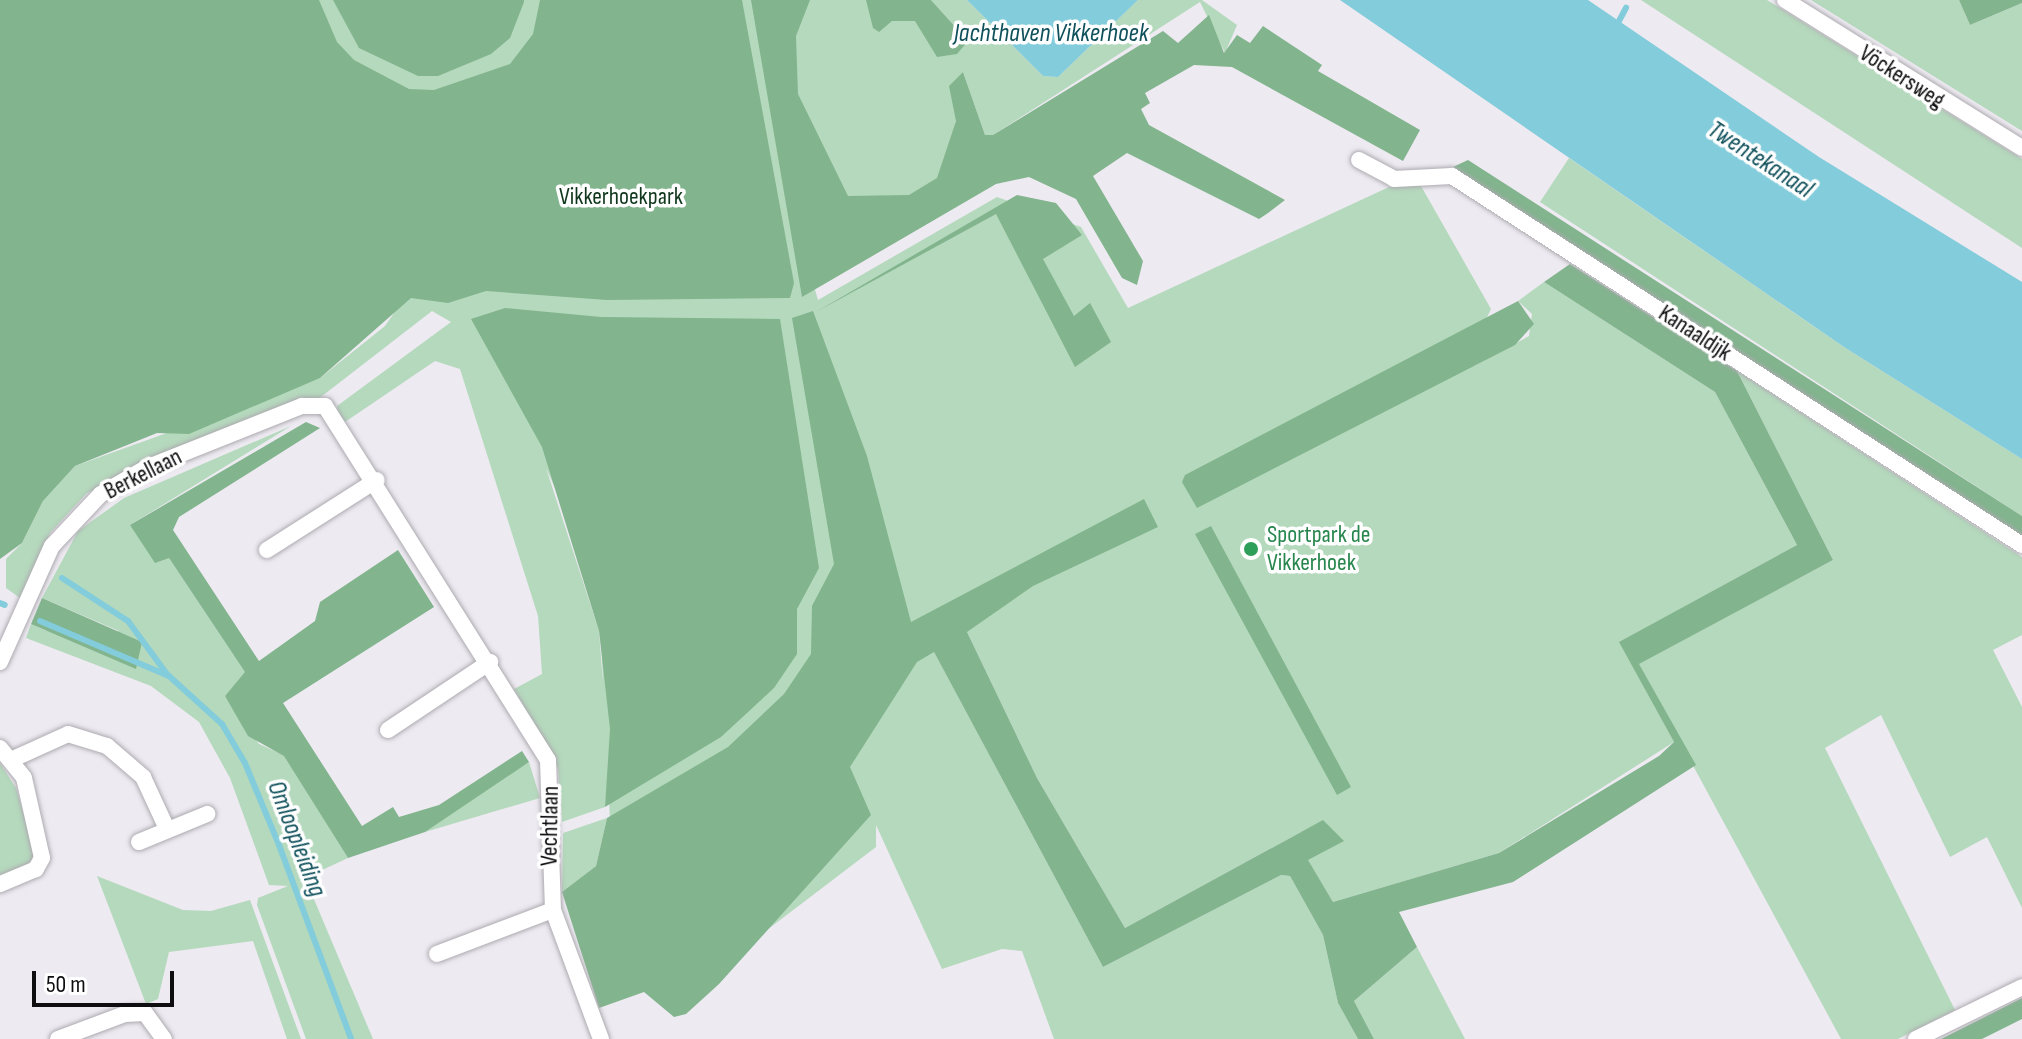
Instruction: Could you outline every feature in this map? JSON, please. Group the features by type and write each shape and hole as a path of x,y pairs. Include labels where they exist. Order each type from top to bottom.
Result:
{"street":[{"name":"Vöckersweg","path":"1785,0 2022,148"},
{"name":"Kanaaldijk","path":"1359,160 1394,179 1452,176 2022,545"},
{"name":"Berkellaan","path":"0,662 52,546 101,494 146,468 302,406 325,406"},
{"name":"Vechtlaan","path":"325,406 377,480 548,760 553,910 601,1039"},
{"path":"267,550 377,480"},
{"path":"388,730 490,662"},
{"path":"13,759 68,734 107,746 143,777 167,829"},
{"path":"0,748 13,759 24,778 42,858 36,869 0,884"},
{"path":"139,842 207,814"},
{"path":"437,954 553,910"},
{"path":"1916,1039 2022,987"},
{"path":"58,1039 125,1014 145,1013 164,1039"}],"green space":[{"name":"Vikkerhoekpark","path":"0,0 319,0 337,42 354,60 409,89 434,90 510,64 533,34 540,0 742,0 794,283 790,298 607,300 486,291 448,303 411,298 320,378 189,434 157,433 75,466 43,501 22,543 0,559"},
{"name":"Vikkerhoekpark","path":"23,0 905,0 968,41 931,0 967,0 1043,76 1058,77 1138,0 1202,0 1237,25 1225,53 1200,2 993,135 985,135 963,72 955,126 964,178 807,262 818,300 997,197 1081,227 1128,308 1389,187 1421,186 1491,309 1468,356 1474,366 1529,336 1532,314 1518,301 1544,282 1715,392 1797,545 1620,642 1674,742 1499,853 1333,902 1307,859 1316,855 1301,832 1125,928 1037,778 967,632 961,600 917,620 1103,967 1281,875 1290,876 1323,935 1338,1003 1358,1039 1054,1039 1022,951 1002,949 942,969 876,825 876,847 684,993 611,844 608,776 605,807 562,822 558,768 514,689 542,674 538,616 460,369 435,361 345,422 338,412 337,406 451,322 432,311 317,400 87,493 50,533 20,598 6,588 6,559 22,543 43,501 75,466 320,378 385,326 401,303","holes":["546,468 599,585 603,683 599,631"]},
{"path":"333,0 524,2 510,38 491,54 438,76 418,76 359,48"},
{"path":"751,0 810,0 796,36 798,94 848,196 909,195 937,178 956,121 949,86 963,72 985,135 993,135 1163,31 1178,43 1209,15 1224,53 1237,35 1250,43 1263,26 1322,65 1318,71 1420,130 1403,161 1232,67 1194,65 1145,93 1150,103 1141,109 1149,125 1285,200 1259,219 1127,153 1093,176 1143,261 1137,285 1122,278 1076,199 1029,177 996,184 802,297"},
{"path":"866,0 931,0 968,41 957,54 937,57 915,21 892,21 879,32 873,28"},
{"path":"1641,0 1767,0 2022,159 2022,248"},
{"path":"1811,0 1959,0 1970,25 2022,3 2022,131"},
{"path":"1959,0 2022,0 2022,3 1970,25"},
{"path":"1569,158 1844,347 2022,459 2022,516 1540,202"},
{"path":"1468,160 2022,516 2022,536 1453,167"},
{"path":"1017,195 1056,203 1082,235 1043,259 1074,316 1090,303 1111,342 1075,367 996,214 816,312"},
{"path":"1570,264 1737,371 1833,560 1639,664 1696,765 1513,882 1399,912 1417,947 1354,1001 1374,1039 1358,1039 1338,1003 1323,935 1290,876 1281,875 1103,967 934,652 917,662 850,767 871,815 719,984 686,1014 674,1017 644,992 599,1008 562,892 596,866 607,818 728,747 784,694 811,654 812,606 834,564 792,318 813,311 867,456 911,622 1144,499 1158,527 1033,586 967,632 1037,778 1125,928 1323,820 1344,841 1308,860 1333,902 1499,853 1659,756 1674,742 1619,642 1797,545 1715,392 1544,282"},
{"path":"1518,301 1534,324 1515,345 1197,508 1182,482 1185,475"},
{"path":"505,308 601,317 780,319 819,568 797,609 797,654 774,688 721,737 605,807 610,729 599,631 542,447 471,319"},
{"path":"1737,371 2022,557 2022,635 1993,650 2022,707 2022,908 1987,837 1950,857 1881,715 1825,748 1955,1010 1898,1039 1841,1039 1638,664 1833,560"},
{"path":"306,422 320,428 179,517 173,530 259,661 315,621 320,602 398,550 434,607 283,703 362,826 393,807 399,817 439,805 522,751 529,762 425,832 348,858 284,756 248,736 225,696 245,672 169,558 155,563 130,525"},
{"path":"291,426 130,525 169,558 246,673 225,696 259,744 284,755 348,858 305,878 373,1039 306,1039 257,905 258,898 288,886 269,885 230,778 199,722 151,686 26,638 31,624 47,631 119,631 42,598 78,531 124,498"},
{"path":"1211,526 1351,787 1337,795 1195,534"},
{"path":"42,598 142,642 136,669 31,624"},
{"path":"529,762 540,798 425,832 437,820"},
{"path":"0,763 16,788 36,854 26,867 0,876"},
{"path":"607,818 596,866 562,892 563,833"},
{"path":"97,876 183,910 211,911 250,900 301,1039 287,1039 253,941 169,952 158,999 146,1004"},
{"path":"1417,947 1465,1039 1374,1039 1354,1001"},
{"path":"2022,998 2022,1019 1982,1039 1941,1039"}],"water":[{"name":"Jachthaven Vikkerhoek","path":"967,0 1138,0 1058,77 1043,76"},
{"name":"Twentekanaal","path":"1340,0 1588,0 1819,157 2022,282 2022,459 1844,347"}],"waterway":[{"path":"1619,21 1626,8"},
{"name":"Omloopleiding","path":"62,578 128,621 167,674"},
{"name":"Omloopleiding","path":"0,603 5,605"},
{"name":"Omloopleiding","path":"40,621 169,676 222,724 245,763 279,845 351,1039"}],"place":[{"name":"Sportpark de Vikkerhoek","path":"1251,549"}]}
